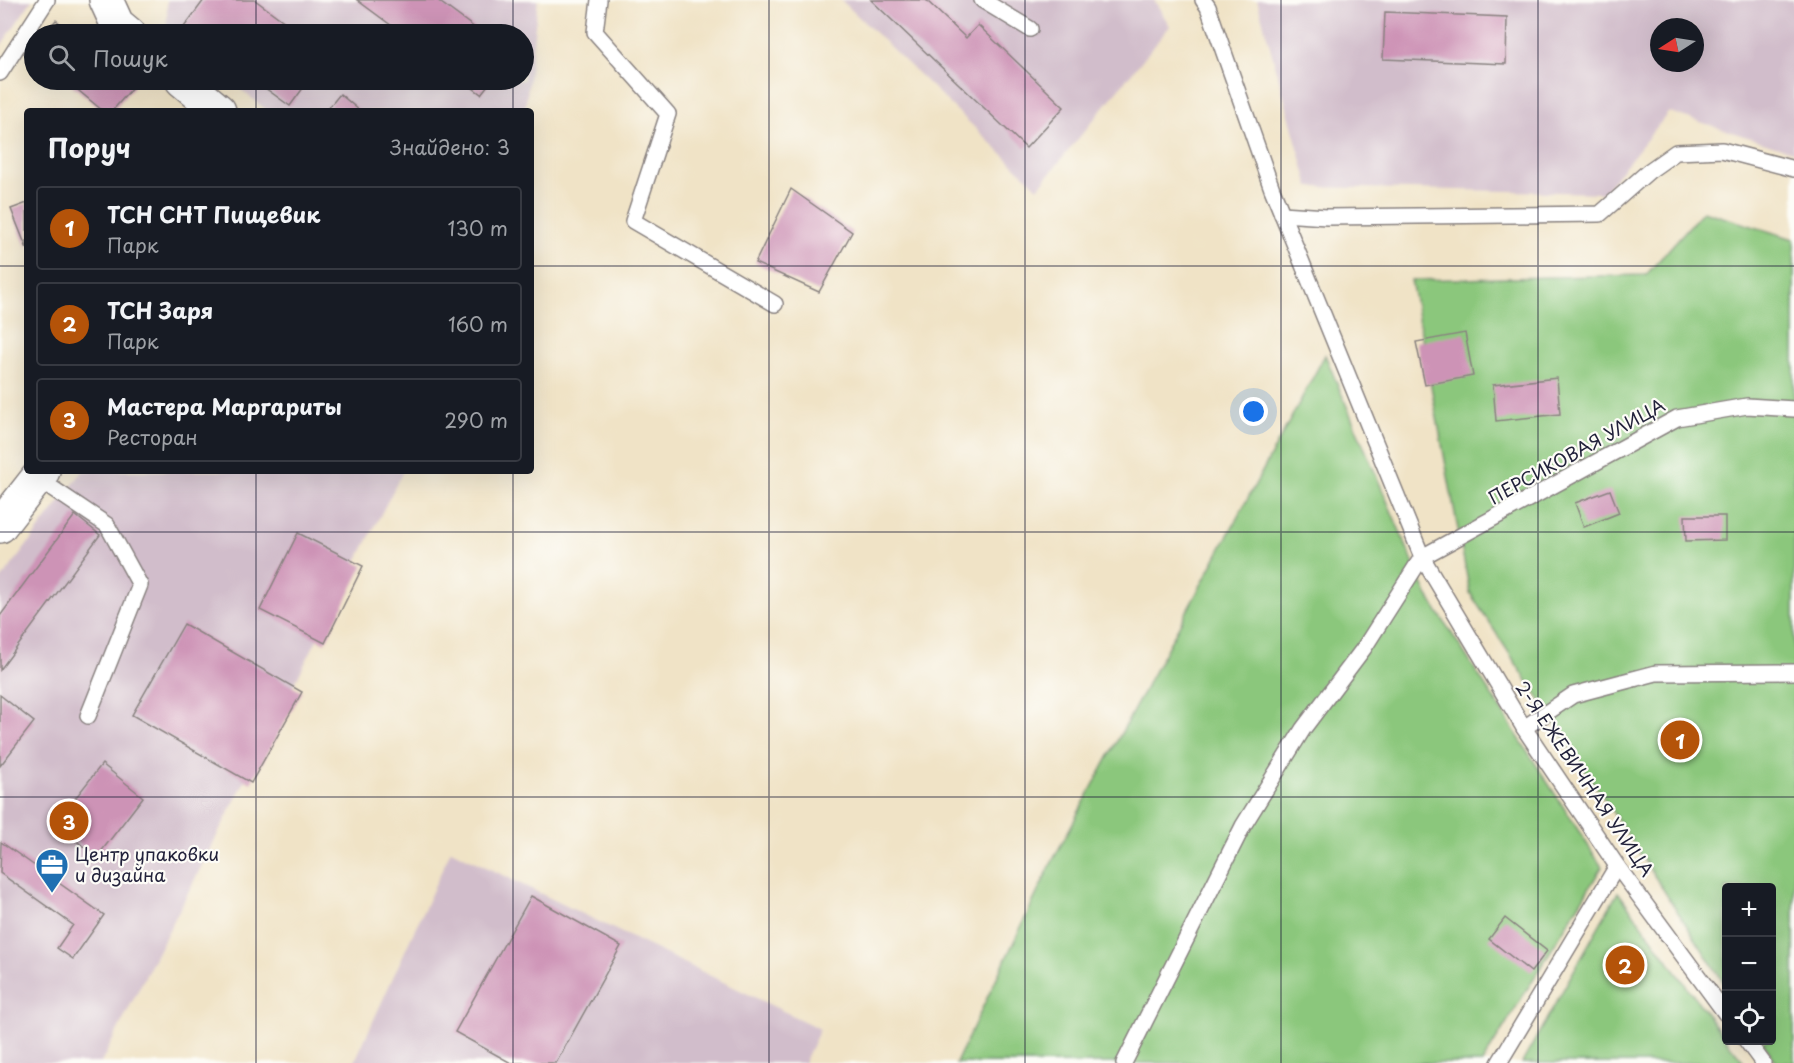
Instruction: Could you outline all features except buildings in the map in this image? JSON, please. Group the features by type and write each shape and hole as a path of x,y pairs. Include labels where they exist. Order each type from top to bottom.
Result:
{"main road":[{"path":"106,0 117,24"},
{"path":"194,90 215,108"},
{"path":"0,526 40,475"}],"lane":[{"path":"32,24 47,0"},
{"path":"599,0 595,32 668,114 633,221 775,304"},
{"path":"982,0 1030,29"},
{"name":"2-Я ЕЖЕВИЧНАЯ УЛИЦА","path":"1203,0 1208,7 1282,214 1422,557 1524,728 1617,866 1722,1009"},
{"path":"0,73 24,36"},
{"path":"1282,214 1327,217 1600,214 1649,171 1676,152 1722,150 1794,169"},
{"name":"ПЕРСИКОВАЯ УЛИЦА","path":"1422,557 1677,418 1747,406 1794,409"},
{"path":"40,475 107,525 140,585 88,716"},
{"path":"1124,1063 1243,826 1304,729 1364,648 1422,557"},
{"path":"1524,728 1573,695 1656,673 1794,672"},
{"path":"1499,1063 1617,866"},
{"path":"1749,1045 1762,1063"}],"shaded area":[{"path":"0,0 32,0 0,47"},
{"path":"167,0 538,0 534,34 534,24 167,24"},
{"path":"841,0 1154,0 1170,26 1038,188"},
{"path":"1257,0 1794,0 1794,152 1669,112 1603,193 1309,187"},
{"path":"242,90 527,90 525,108 264,108"},
{"path":"81,474 401,474 101,1063 0,1063 0,581"},
{"path":"451,850 820,1029 804,1063 354,1063"}],"green space":[{"path":"1703,211 1794,239 1794,1063 1777,1063 1765,1045 1776,1045 1776,883 1722,883 1722,980 1470,593 1411,280 1646,275"},
{"path":"1325,355 1427,595 1602,867 1482,1063 956,1063 1055,856"},
{"path":"1618,892 1722,1035 1722,1045 1730,1045 1745,1063 1522,1063"}],"place":[{"name":"ТСН СНТ Пищевик","path":"1680,740"},
{"name":"Мастера Маргариты","path":"69,821"},
{"name":"Центр упаковки и дизайна","path":"52,894"},
{"name":"ТСН Заря","path":"1625,965"}]}
